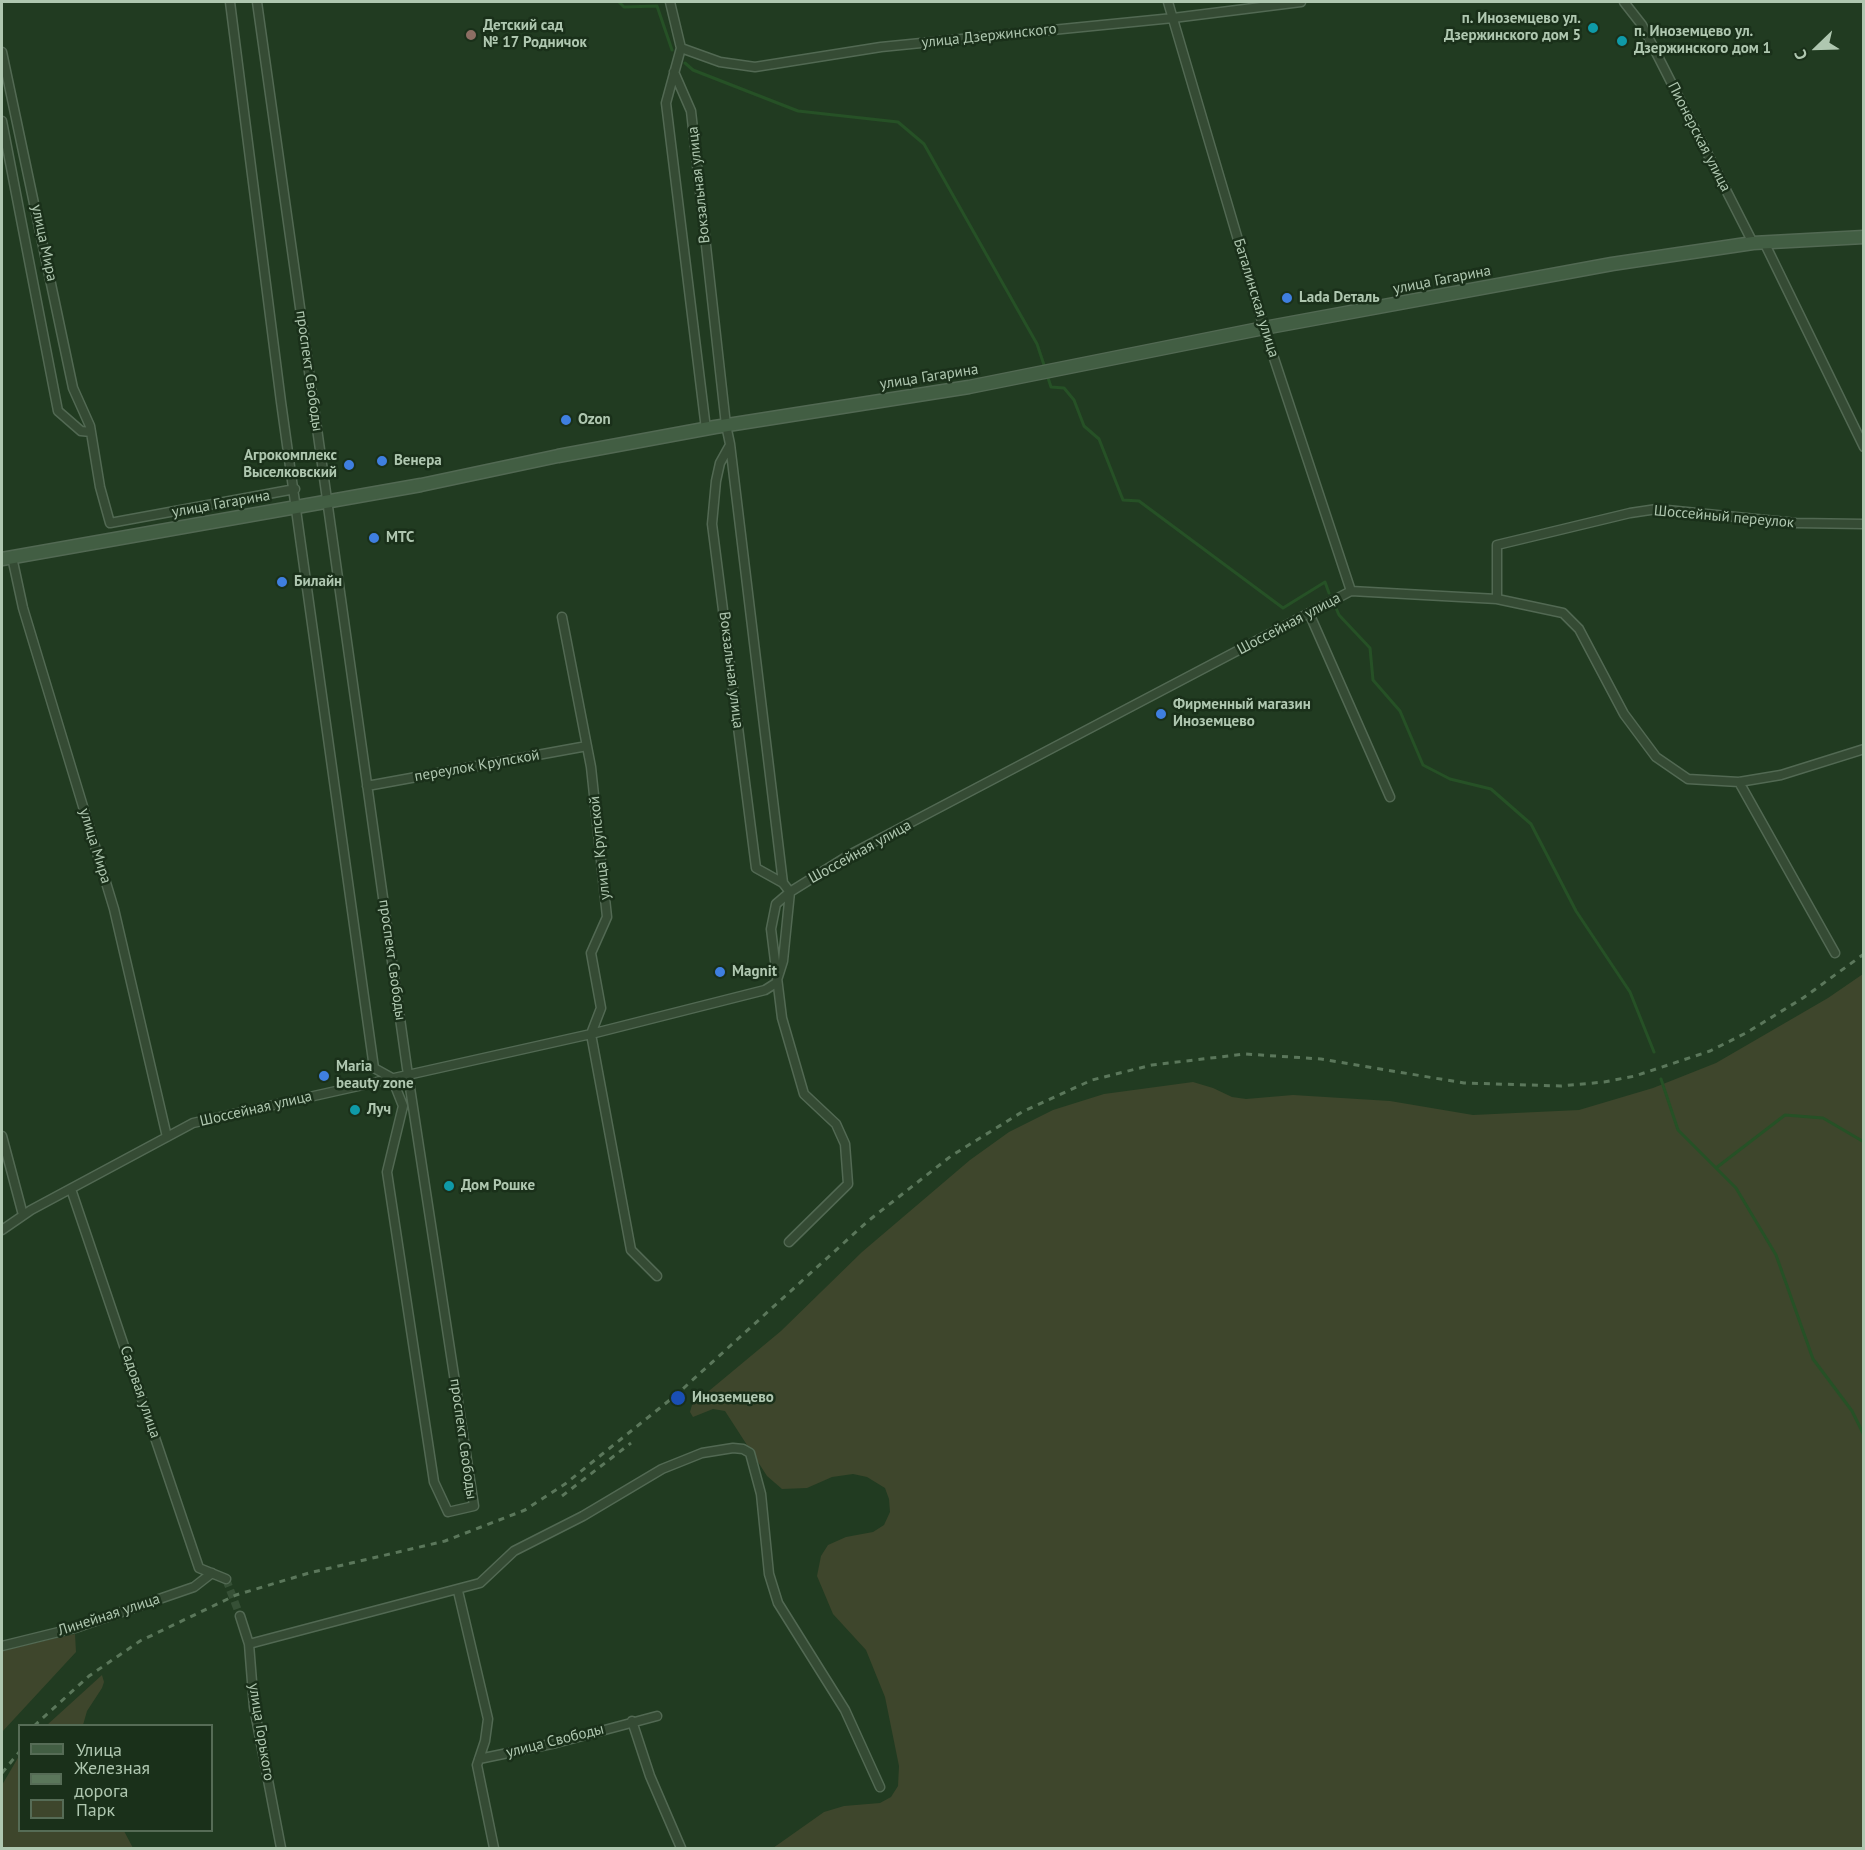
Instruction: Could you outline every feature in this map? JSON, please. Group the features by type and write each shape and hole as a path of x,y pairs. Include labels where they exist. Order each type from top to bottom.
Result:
{"main road":[{"name":"улица Гагарина","path":"7,558 421,485 726,425 1030,375 1264,328 1612,264 1759,243 1863,237"}],"street":[{"name":"проспект Свободы","path":"230,2 374,1068 392,1078 403,1106 387,1172 434,1482 448,1512 474,1506 367,786 257,2"},
{"name":"Вокзальная улица","path":"670,2 681,48 666,104 706,429"},
{"name":"Баталинская улица","path":"1168,2 1264,328 1351,591"},
{"name":"улица Дзержинского","path":"681,48 720,62 755,67 881,46 1173,18 1301,2"},
{"name":"Пионерская улица","path":"1624,2 1642,25 1759,243 1863,447"},
{"name":"улица Мира","path":"2,52 73,388 91,432 110,523 295,489"},
{"name":"Вокзальная улица","path":"674,72 691,111 726,425 783,883"},
{"name":"улица Мира","path":"2,121 58,411 81,431 91,432"},
{"name":"Вокзальная улица","path":"730,444 720,463 712,525 756,868 783,883 790,892"},
{"name":"Шоссейный переулок","path":"1497,599 1497,545 1630,513 1657,509 1796,523 1863,524"},
{"name":"улица Мира","path":"7,558 114,909 167,1137"},
{"name":"Шоссейная улица","path":"790,892 851,854 1351,591 1497,599 1563,613 1579,630 1624,714 1656,757 1688,778 1738,782 1781,775 1863,748"},
{"path":"1309,613 1390,797"},
{"name":"улица Крупской","path":"562,617 587,746 606,917 591,953 602,1008 591,1034"},
{"name":"переулок Крупской","path":"367,786 587,746"},
{"path":"1738,782 1835,953"},
{"path":"789,1242 848,1184 844,1144 836,1124 804,1094 782,1018 776,983 772,915 776,904 790,892"},
{"path":"776,983 783,961 790,892"},
{"name":"Шоссейная улица","path":"2,1230 23,1215 194,1124 591,1034 765,990 776,983"},
{"path":"591,1034 631,1250 657,1276"},
{"path":"2,1136 23,1215"},
{"name":"Садовая улица","path":"71,1189 199,1568 226,1579"},
{"path":"249,1644 458,1591 480,1583 514,1551 583,1516 662,1469 702,1453 733,1448 750,1453 761,1494 770,1574 778,1603 845,1710 880,1787"},
{"name":"Линейная улица","path":"2,1646 75,1628 194,1587 212,1573"},
{"path":"458,1591 488,1719 486,1741 477,1765 494,1848"},
{"name":"улица Горького","path":"240,1616 249,1644 254,1707 281,1848"},
{"name":"улица Свободы","path":"478,1759 556,1743 657,1716"},
{"path":"632,1721 650,1776 681,1848"}],"green space":[{"path":"1863,974 1863,1848 773,1848 824,1812 844,1806 880,1803 891,1797 898,1786 899,1766 885,1697 866,1650 833,1614 817,1576 821,1556 828,1545 846,1537 873,1532 884,1525 890,1512 889,1499 885,1488 867,1477 853,1474 832,1477 807,1488 782,1489 767,1476 725,1411 713,1409 693,1417 690,1412 692,1405 781,1331 862,1252 970,1160 1009,1132 1053,1110 1104,1094 1193,1082 1232,1097 1246,1099 1293,1095 1390,1101 1473,1115 1579,1110 1653,1088 1716,1063 1828,998"},
{"path":"75,1634 76,1652 2,1732 2,1650"},
{"path":"102,1675 104,1682 102,1688 87,1711 83,1724 48,1724"},
{"path":"18,1758 18,1832 125,1832 133,1848 2,1848 2,1785"}],"waterway":[{"path":"619,2 624,7 657,6 672,50"},
{"path":"685,63 693,70 798,111 898,122 924,144 1037,344 1045,368"},
{"path":"1047,375 1051,387 1064,388 1074,400 1084,426 1099,439 1123,500 1139,501 1283,608 1325,582 1329,593"},
{"path":"1336,608 1339,615 1370,648 1373,680 1400,711 1423,765 1450,779 1491,789 1531,824 1576,911 1630,992 1654,1052"},
{"path":"1661,1079 1678,1130 1736,1188 1776,1255 1813,1359 1852,1411 1864,1435"},
{"path":"1716,1168 1785,1115 1823,1118 1864,1142"}],"tunnel":[{"path":"226,1579 240,1616"}],"railway":[{"path":"36,1724 89,1676 140,1641 236,1595 309,1573 445,1541 525,1510 565,1484 676,1395 868,1221 951,1156 1022,1112 1092,1080 1152,1065 1245,1054 1321,1059 1464,1083 1561,1086 1604,1082 1635,1076 1710,1051 1746,1033 1803,998 1864,954"},
{"path":"562,1496 631,1443"},
{"path":"2,1773 18,1753"}],"place":[{"name":"п. Иноземцево ул. Дзержинского дом 5","path":"1593,28"},
{"name":"Детский сад № 17 Родничок","path":"471,35"},
{"name":"п. Иноземцево ул. Дзержинского дом 1","path":"1622,41"},
{"name":"Lada Dеталь","path":"1287,298"},
{"name":"Ozon","path":"566,420"},
{"name":"Венера","path":"382,461"},
{"name":"Агрокомплекс Выселковский","path":"349,465"},
{"name":"МТС","path":"374,538"},
{"name":"Билайн","path":"282,582"},
{"name":"Фирменный магазин Иноземцево","path":"1161,714"},
{"name":"Magnit","path":"720,972"},
{"name":"Maria beauty zone","path":"324,1076"},
{"name":"Луч","path":"355,1110"},
{"name":"Дом Рошке","path":"449,1186"},
{"name":"Иноземцево","path":"678,1398"}]}
